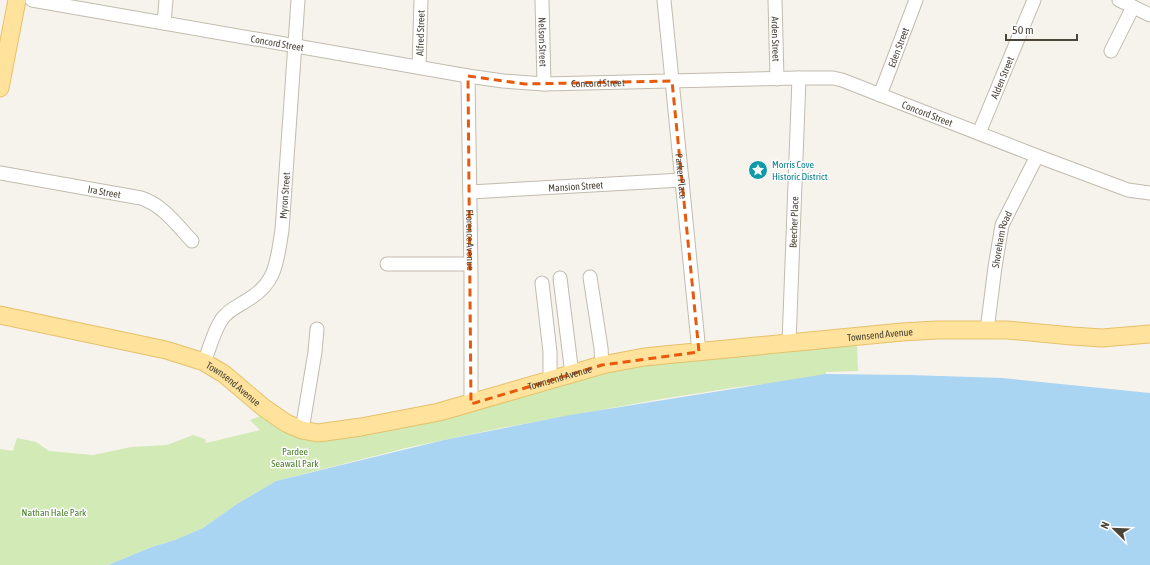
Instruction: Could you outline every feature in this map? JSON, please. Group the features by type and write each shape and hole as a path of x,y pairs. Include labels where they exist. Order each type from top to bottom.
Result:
{"main road":[{"path":"0,88 17,0"},
{"name":"Townsend Avenue","path":"0,315 166,350 204,362 224,374 282,421 302,430 318,433 361,427 439,412 602,365 644,357 902,332 1007,330 1088,338 1150,334"}],"street":[{"name":"Concord Street","path":"32,0 503,81 544,84 833,78 842,80 1128,190 1150,193"},
{"path":"164,23 166,0"},
{"name":"Myron Street","path":"204,362 222,319 231,310 259,293 270,279 276,262 282,230 298,0"},
{"name":"Alfred Street","path":"419,67 421,0"},
{"name":"Nelson Street","path":"542,0 544,84"},
{"name":"Parker Place","path":"664,0 699,352"},
{"name":"Arden Street","path":"775,0 777,79"},
{"name":"Eden Street","path":"880,95 916,0"},
{"name":"Alden Street","path":"979,133 1034,0"},
{"path":"1119,0 1150,15"},
{"path":"1111,51 1133,7"},
{"name":"Florence Avenue","path":"468,76 470,192 470,404"},
{"name":"Beecher Place","path":"789,343 798,78"},
{"name":"Shoreham Road","path":"987,330 994,267 1002,225 1037,156"},
{"name":"Ira Street","path":"0,173 148,200 157,204 192,241"},
{"name":"Mansion Street","path":"470,192 682,180"},
{"path":"388,264 470,264"},
{"path":"590,277 601,348 602,365"},
{"path":"560,278 572,374"},
{"path":"542,283 550,352 550,380"},
{"path":"302,430 315,352 317,329"}],"highlighted area":[{"path":"468,76 525,84 672,81 699,352 602,365 471,404"}],"green space":[{"path":"857,343 858,371 826,372 826,378 738,387 661,399 506,427 410,447 276,481 237,504 203,528 108,565 0,565 0,449 13,451 17,438 36,442 49,451 93,455 132,447 167,445 193,435 205,439 206,443 260,430 250,420 260,416 296,435 613,369"}],"water":[{"path":"826,374 1002,378 1150,393 1150,565 108,565 203,528 237,504 276,481 444,440 570,415"}],"place":[{"name":"Morris Cove Historic District","path":"758,170"}],"park label":[{"name":"Pardee Seawall Park","path":"295,456"},
{"name":"Nathan Hale Park","path":"54,512"}]}
